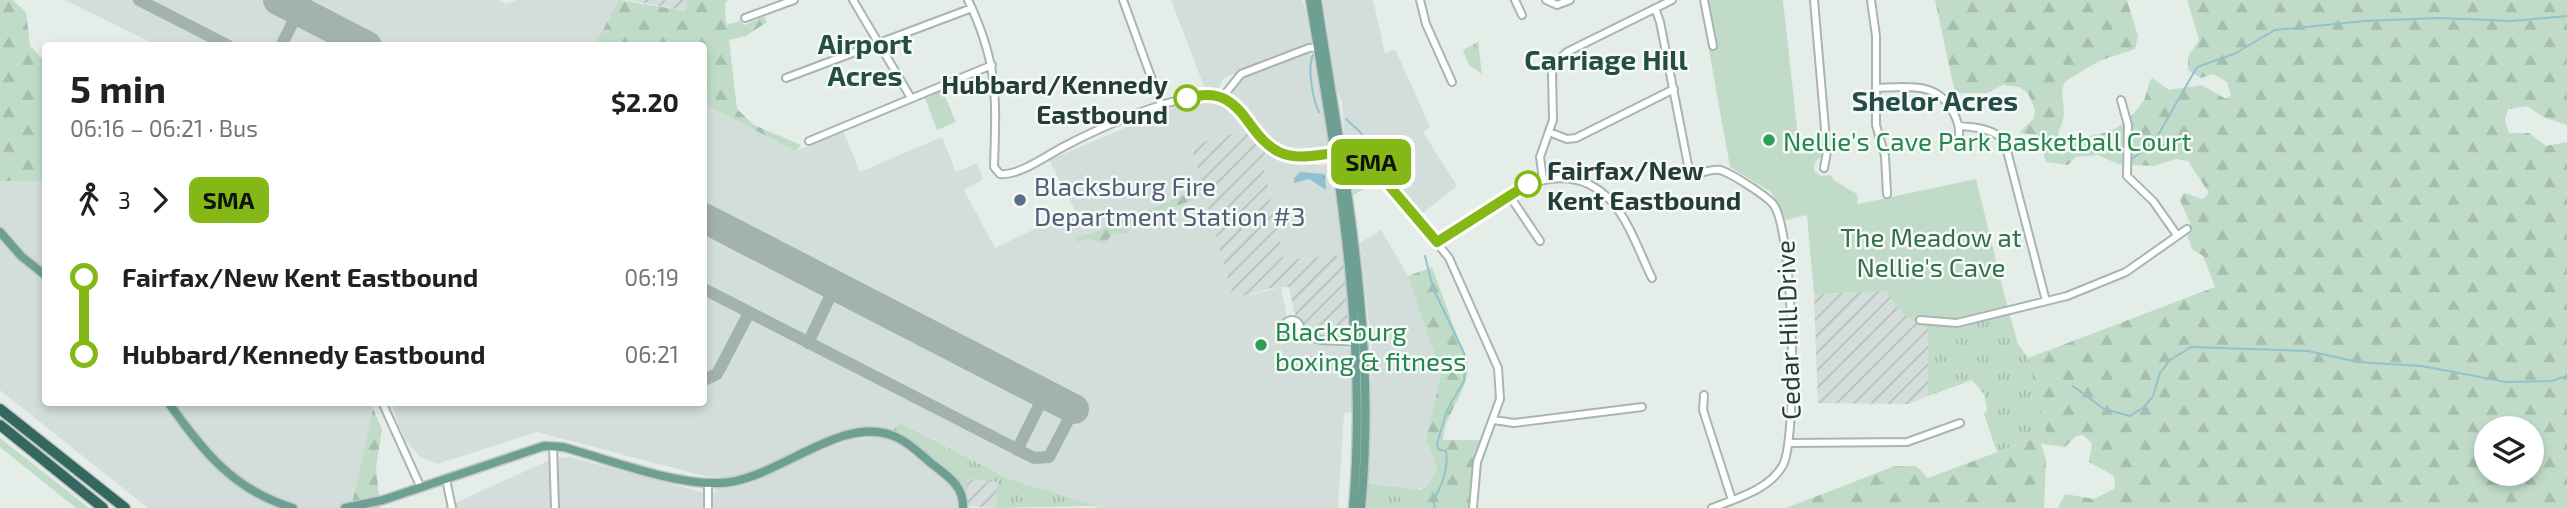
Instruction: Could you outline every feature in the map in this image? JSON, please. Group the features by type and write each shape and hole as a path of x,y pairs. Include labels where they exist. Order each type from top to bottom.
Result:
{"highway":[{"path":"0,409 125,508"},
{"path":"0,425 103,508"}],"main road":[{"path":"1315,0 1338,154 1361,342 1366,429 1361,508"},
{"path":"0,232 21,256 42,273"},
{"path":"1353,508 1361,342"},
{"path":"171,406 220,469 246,488 293,508"},
{"path":"345,508 421,488 533,448 553,446 708,483 735,482 755,476 846,436 883,433 901,440 952,479 961,493 962,508"}],"street":[{"path":"745,19 794,0"},
{"path":"853,0 911,98"},
{"path":"968,0 992,65 997,102 994,167 1000,174 1009,174 1092,133 1197,96 1221,99 1242,111 1261,138 1280,152 1300,158 1357,154 1368,159 1437,242 1459,275 1498,368 1501,393 1478,462 1473,508"},
{"path":"1123,0 1162,107"},
{"path":"1420,0 1426,24 1451,82"},
{"path":"1515,0 1522,15"},
{"path":"1546,0 1557,5 1570,0"},
{"path":"1543,179 1540,158 1553,114 1552,73 1558,60 1567,51 1672,0"},
{"path":"1704,0 1713,46"},
{"path":"1814,0 1828,152 1824,168"},
{"path":"1871,0 1876,36 1876,125 1885,156 1887,194"},
{"path":"786,78 972,8"},
{"path":"1549,132 1567,139 1576,138 1674,89 1655,8"},
{"path":"1221,99 1232,81 1241,75 1321,47"},
{"path":"809,141 992,65"},
{"path":"1877,88 1916,87 1932,90 1948,102 1959,126 1958,142"},
{"name":"Cedar Hill Drive","path":"1674,89 1692,172 1716,170 1727,173 1766,196 1782,220 1790,276 1790,443 1784,463 1772,479 1712,508"},
{"path":"2121,100 2128,125 2127,176 2153,201 2177,235"},
{"path":"1959,126 1991,131 2001,136 2005,143 2046,300"},
{"path":"1437,242 1509,195 1543,179 1579,181 1610,200 1625,222 1652,278"},
{"path":"1509,195 1539,241"},
{"path":"1920,320 1956,323 2105,282 2145,260 2187,229"},
{"path":"1298,333 1320,340 1361,342"},
{"path":"1704,395 1703,410 1732,500"},
{"path":"384,406 421,488"},
{"path":"1494,420 1514,423 1642,407"},
{"path":"1790,443 1907,442 1960,422"},
{"path":"553,446 555,508"},
{"path":"446,479 452,508"},
{"path":"708,483 708,508"}],"shaded area":[{"path":"65,0 499,0 506,4 517,0 619,0 597,42 150,42"},
{"path":"628,0 687,0 687,11"},
{"path":"1171,0 1302,0 1311,43 1224,78 1217,91 1205,89"},
{"path":"1323,0 1373,0 1385,53 1395,49 1430,127 1423,132 1457,186 1419,216 1371,153 1345,144 1342,102 1337,91"},
{"path":"1308,52 1315,57 1329,146 1325,151 1299,153 1273,143 1250,113 1228,97 1243,78"},
{"path":"1207,100 1234,110 1249,130 1191,146 1233,299 1281,287 1287,318 1280,329 1283,338 1348,348 1353,353 1352,412 1344,413 1338,508 1099,508 1009,479 902,423 891,432 861,430 735,478 704,476 537,432 437,464 419,456 405,440 399,426 393,406 707,406 707,106 796,151 843,131 860,172 942,137 956,172 977,163 983,179 964,190 995,248 1075,210 1049,160 1179,105"},
{"path":"1249,130 1273,153 1264,168 1284,260 1344,255 1349,334 1344,338 1321,336 1303,330 1294,312 1289,287 1271,288 1233,299 1191,145"},
{"path":"1273,153 1298,165 1330,165 1344,255 1284,260 1264,168"},
{"path":"42,178 42,406 372,406 351,508 148,508 0,390 0,181 39,181"},
{"path":"1381,230 1408,276 1441,373 1426,441 1438,466 1429,485 1418,489 1368,484 1372,350 1360,243"},
{"path":"1887,291 1900,311 1928,329 1928,396 1909,404 1818,403 1814,294"},
{"path":"874,437 893,440 950,484 958,496 958,508 444,508 550,460 569,457 713,495 717,488 755,481 822,450 851,440"},
{"path":"967,479 997,482 996,508 966,506"}],"green space":[{"path":"0,0 12,0 26,12 30,46 42,59 42,178 39,181 0,181"},
{"path":"619,0 686,11 687,0 728,0 725,3 726,25 740,21 745,25 764,16 767,22 746,36 729,40 737,109 754,125 801,145 796,151 707,106 707,42 597,42"},
{"name":"The Meadow at Nellie's Cave","path":"1700,0 1783,0 1800,154 1822,151 1822,156 1815,162 1814,171 1821,176 1830,175 1857,194 1858,204 1976,179 2007,305 1953,321 1915,314 1909,318 1896,307 1887,291 1814,294 1807,215 1786,220 1771,192 1730,167"},
{"path":"1935,0 2127,0 2138,36 2135,49 2099,61 2066,81 2062,93 2064,116 2058,132 2062,143 2106,132 2124,123 2142,103 2152,78 2169,90 2202,85 2226,99 2231,95 2227,82 2213,74 2201,78 2188,70 2188,57 2199,40 2187,0 2567,0 2567,125 2543,117 2527,106 2508,109 2505,120 2509,133 2529,133 2546,146 2567,142 2567,508 2058,508 2065,494 2094,499 2115,488 2114,476 2089,462 2092,443 2083,435 2076,436 2065,447 2041,444 2046,460 2044,508 1882,508 1916,466 1928,478 2043,435 2046,431 2028,358 2215,287 2203,256 2192,249 2188,237 2190,223 2180,200 2184,193 2203,199 2209,193 2188,161 2176,159 2155,166 2118,164 2098,155 2076,157 2068,165 2046,162 2038,135 2019,133 2034,118 2035,110 2028,93 2019,87 2003,85 1987,93 1955,93"},
{"path":"1478,42 1482,74 1469,65 1463,50"},
{"path":"942,89 956,122 937,130 924,96"},
{"path":"1353,160 1366,161 1381,180 1353,195 1349,165"},
{"path":"1198,189 1201,196 1130,226 1128,233 1113,234 1104,244 1089,239 1077,242 1074,238 1096,232"},
{"path":"1432,267 1468,366 1464,385 1448,420 1443,440 1480,440 1472,469 1469,508 1417,508 1415,505 1418,501 1417,491 1429,485 1438,466 1426,441 1441,373 1408,276"},
{"path":"2007,305 2018,344 2028,358 2046,431 2043,435 1997,452 1984,414 1987,410 1984,394 1972,380 1928,396 1928,329 1909,318 1915,314 1954,321"},
{"path":"373,409 382,429 376,467 380,508 351,508"},
{"path":"901,423 1009,479 1096,506 996,508 997,482 967,479 967,493 933,457 891,432"},
{"path":"0,438 89,508 76,508 0,447"},
{"path":"1895,466 1916,466 1882,508 1860,508"},
{"path":"1895,466 1860,508 1786,508"},
{"path":"1368,484 1418,489 1418,501 1415,505 1417,508 1366,508"}],"water":[{"path":"1300,172 1325,174 1326,190 1309,179 1294,183 1294,178"}],"waterway":[{"path":"2132,159 2154,142 2197,67 2234,54 2275,30 2365,21 2439,18 2512,21 2567,16"},
{"path":"1313,55 1312,84 1319,112"},
{"path":"1346,119 1360,132 1386,167"},
{"path":"1390,173 1415,211"},
{"path":"1420,217 1428,225"},
{"path":"1425,256 1433,288 1464,353 1465,369 1464,381 1447,410 1437,444 1438,449 1446,451 1447,463 1442,483 1433,500 1435,508"},
{"path":"2073,386 2104,409 2130,416 2144,407 2153,396 2160,373 2170,360 2191,347 2308,351 2358,362 2422,366 2506,382 2552,381 2567,376"}],"taxiway":[{"path":"139,0 221,42"},
{"path":"283,42 299,10"},
{"path":"808,343 835,286"},
{"path":"707,291 1034,458 1049,457 1074,409"},
{"path":"707,379 717,374 749,313"},
{"path":"1017,450 1045,394"}],"runway":[{"path":"278,0 359,42"},
{"path":"707,220 1074,409"}],"bus line":[{"name":"SMA","path":"1187,98 1213,97 1238,107 1261,138 1275,150 1290,156 1309,158 1351,153 1364,156 1374,164 1413,216 1437,242 1528,184"}],"place":[{"name":"Hubbard/Kennedy Eastbound","path":"1187,98"},
{"name":"Nellie's Cave Park Basketball Court","path":"1769,140"},
{"name":"Fairfax/New Kent Eastbound","path":"1528,184"},
{"name":"Blacksburg Fire Department Station #3","path":"1020,200"},
{"name":"Blacksburg boxing & fitness","path":"1261,345"}],"district":[{"name":"Airport Acres","path":"865,59"},
{"name":"Carriage Hill","path":"1606,59"},
{"name":"Shelor Acres","path":"1935,100"}]}
